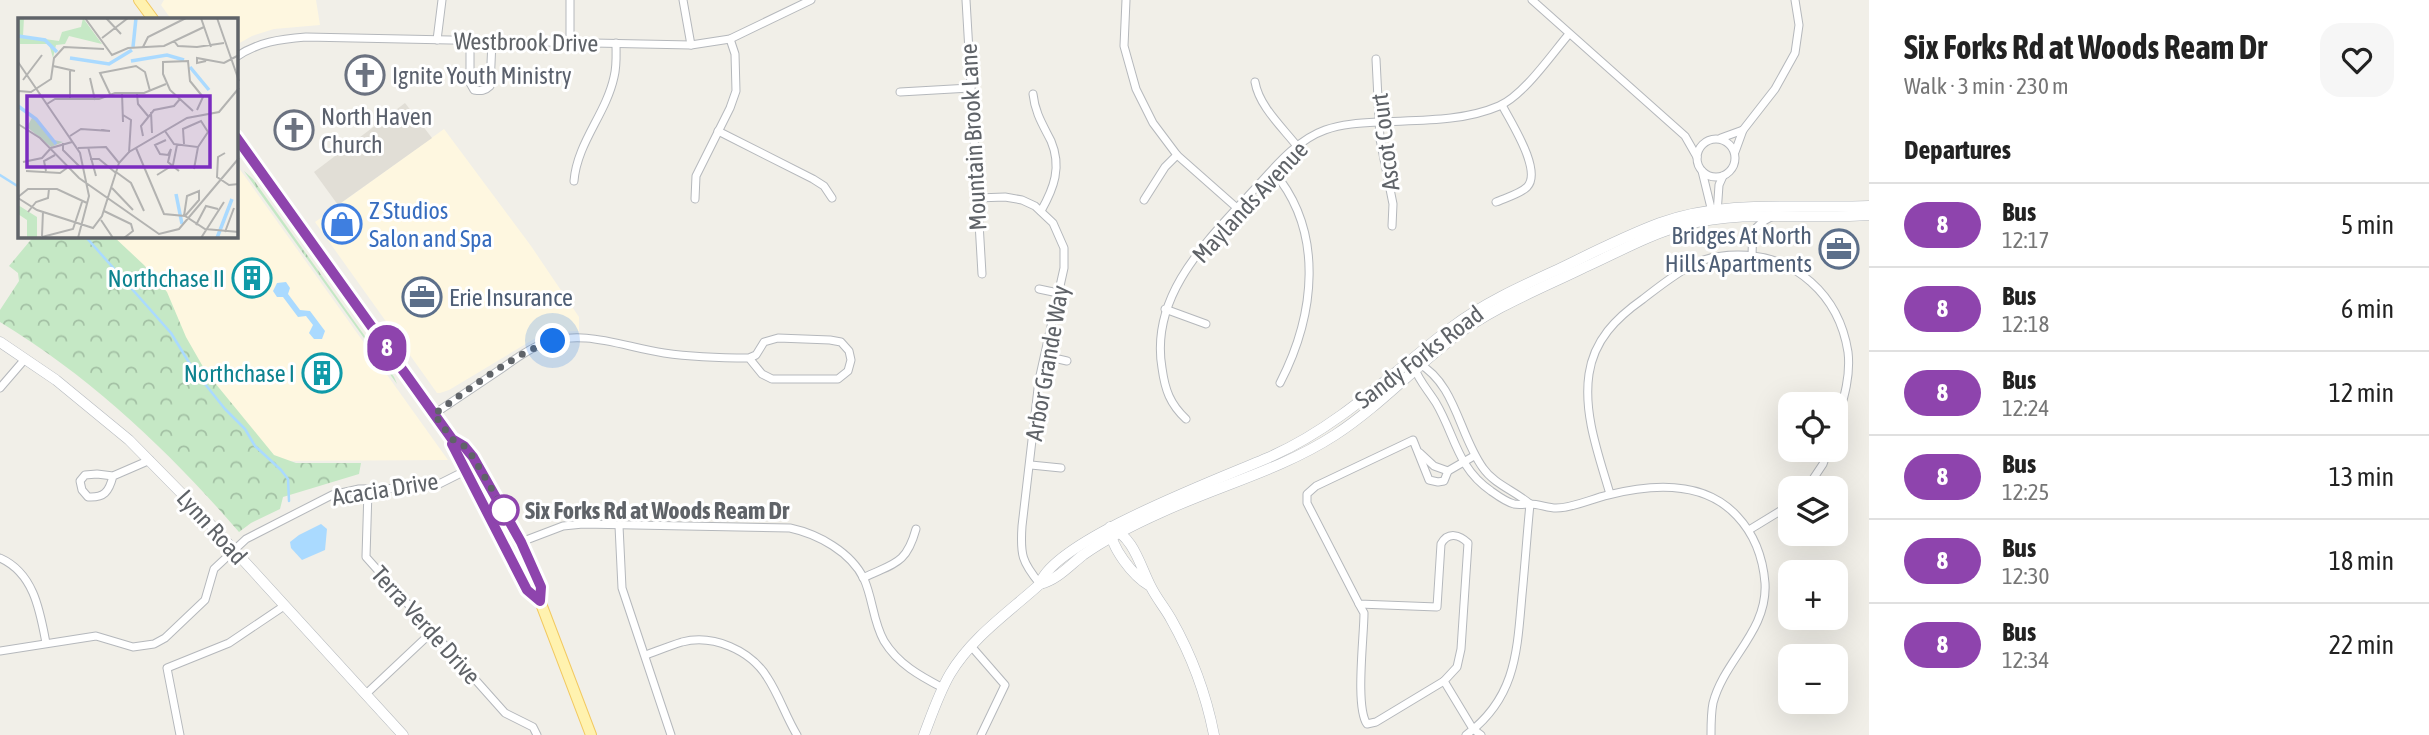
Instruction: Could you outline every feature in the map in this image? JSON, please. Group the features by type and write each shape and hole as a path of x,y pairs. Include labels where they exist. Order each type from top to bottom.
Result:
{"main road":[{"path":"139,0 152,18"},
{"path":"238,140 452,439 464,446 473,457 521,542 541,587 540,601 591,735"},
{"path":"452,439 453,450 527,590 540,601"}],"street":[{"path":"437,40 442,0"},
{"path":"570,0 570,43"},
{"path":"683,0 691,45"},
{"name":"Westbrook Drive","path":"238,56 260,44 306,37 691,45 730,39 811,0"},
{"name":"Mountain Brook Lane","path":"966,0 982,274"},
{"path":"1126,0 1124,46 1136,89 1153,122 1177,155 1237,208"},
{"path":"1532,0 1685,136 1704,173 1715,212"},
{"path":"1715,212 1719,185 1723,176 1735,164 1735,152 1743,130 1775,89 1794,53 1799,25 1795,0"},
{"name":"Maylands Avenue","path":"1186,419 1172,407 1164,385 1158,349 1165,309 1182,274 1273,170 1297,146 1327,129 1352,124 1426,120 1469,114 1502,104 1534,77 1569,34"},
{"path":"695,199 696,176 736,92 735,54 730,39"},
{"path":"470,40 470,83 474,90 478,91 486,90 490,86 492,41"},
{"path":"574,181 577,160 614,77 616,44"},
{"name":"Ascot Court","path":"1376,59 1383,158 1394,213 1392,226"},
{"path":"1255,82 1256,92 1262,102 1297,146"},
{"path":"901,92 970,88"},
{"path":"977,198 1005,197 1022,200 1041,211 1054,188 1054,151 1038,119 1033,94"},
{"path":"1496,202 1527,187 1532,178 1531,166 1502,104"},
{"path":"1685,136 1706,141 1723,139 1743,130"},
{"path":"718,131 813,179 824,187 832,198"},
{"path":"1723,139 1735,152"},
{"path":"1697,157 1699,148 1706,141"},
{"path":"1144,200 1165,167 1177,155"},
{"path":"1273,170 1287,188 1301,216 1307,239 1309,276 1300,337 1294,357 1280,383"},
{"path":"1704,173 1714,177 1723,176"},
{"name":"Sandy Forks Road","path":"924,735 943,688 971,646 1040,584 1042,576 1058,562 1110,533 1302,441 1334,422 1471,314 1506,294 1638,232 1678,217 1715,212 1869,206"},
{"name":"Arbor Grande Way","path":"1040,584 1024,563 1021,548 1040,380 1064,268 1064,248 1053,223 1041,211"},
{"name":"Sandy Forks Road","path":"1122,532 1164,511 1252,478 1312,449 1350,425 1473,324 1535,291 1663,231 1715,212 1738,217 1869,215"},
{"path":"1752,255 1753,230 1757,224 1771,216"},
{"path":"1738,217 1753,230"},
{"path":"1610,494 1587,396 1594,352 1625,312 1668,280 1698,262 1724,255 1752,255 1780,261 1809,279 1836,315 1848,352 1846,392"},
{"path":"1039,289 1058,293"},
{"path":"1165,309 1206,324"},
{"path":"434,414 540,344 579,337 693,357 749,358 756,355 764,342 778,338 830,340 841,342 849,351 851,360 848,371 838,379 772,379 762,374 749,358"},
{"name":"Lynn Road","path":"0,342 88,405 150,460 403,735"},
{"path":"1045,356 1067,361"},
{"path":"0,388 25,359"},
{"path":"1411,360 1418,368 1419,380 1436,404 1465,468 1484,487 1501,498 1514,504 1556,508 1610,494 1669,485 1706,495 1725,505 1749,530 1762,564 1765,586 1762,608 1752,634 1718,691 1713,704 1711,735"},
{"path":"1418,368 1431,370 1440,382 1474,456 1485,471 1530,504"},
{"path":"1359,604 1437,607 1441,544 1444,539 1453,535 1462,537 1468,543 1461,649 1457,667 1444,681 1376,722 1367,724 1363,719 1361,693 1364,613 1359,604 1307,503 1307,494 1316,486 1413,440 1427,465 1429,481 1444,481 1448,471 1474,456"},
{"path":"113,477 107,493 103,496 88,497 82,490 80,481 85,475 113,477 150,460"},
{"path":"1031,465 1061,468"},
{"path":"1427,465 1448,471"},
{"name":"Acacia Drive","path":"0,651 96,636 133,647 154,643 165,638 205,600 214,569 246,539 332,495 347,491 437,485 465,471"},
{"name":"Terra Verde Drive","path":"368,490 366,557 505,713 533,727 537,735"},
{"path":"1466,735 1492,710 1510,679 1517,654 1530,504"},
{"path":"1749,530 1778,512"},
{"path":"521,542 563,526 583,524 790,528 807,532 828,542 844,555 863,578 874,619 895,656 914,673 943,688"},
{"path":"619,526 622,588 671,735"},
{"path":"863,578 902,559 911,550 916,529"},
{"path":"1150,586 1140,580 1110,533 1122,532 1146,573 1150,586 1170,617 1204,693 1214,735"},
{"path":"0,558 26,579 39,604 46,643"},
{"path":"180,735 167,668 229,643 284,606"},
{"path":"366,694 433,631"},
{"path":"646,655 684,642 709,641 731,647 749,657 767,676 797,735"},
{"path":"971,646 1005,685 981,735"},
{"path":"1444,681 1473,729 1481,735"}],"shaded area":[{"path":"164,0 316,0 320,25 274,29 238,44 238,18 170,18 161,5"},
{"path":"405,103 432,138 338,205 314,172"},
{"path":"444,129 531,246 579,317 579,331 557,332 534,339 449,390 437,393 315,222"},
{"path":"238,167 448,460 273,461 87,238 238,238"}],"green space":[{"path":"244,171 253,179 397,384"},
{"path":"32,238 115,238 144,265 167,292 186,337 206,372 274,455 296,463 361,463 359,474 283,497 280,509 239,532 185,473 128,418 66,367 0,322 0,310 19,281 18,273 9,266"}],"water":[{"path":"286,282 290,288 288,294 300,310 310,311 325,331 322,339 314,339 309,333 313,325 306,316 298,317 283,297 277,297 273,291 277,283"},
{"path":"321,524 327,529 325,550 302,560 291,548 290,542"}],"waterway":[{"path":"0,175 18,186"},
{"path":"87,238 171,333 193,369 245,429 255,446 288,479 289,501"}],"bus line":[{"name":"8","path":"238,140 452,439 464,446 473,457 521,542 541,587 540,601 527,590 452,444"}],"place":[{"name":"Ignite Youth Ministry","path":"365,75"},
{"name":"North Haven Church","path":"294,130"},
{"name":"Z Studios Salon and Spa","path":"342,224"},
{"name":"Bridges At North Hills Apartments","path":"1839,249"},
{"name":"Northchase II","path":"252,278"},
{"name":"Erie Insurance","path":"422,297"},
{"name":"Northchase I","path":"322,373"},
{"name":"Six Forks Rd at Woods Ream Dr","path":"504,510"}],"route":[{"path":"504,510 473,457 464,446 452,439 434,414 540,344 553,341"}]}
